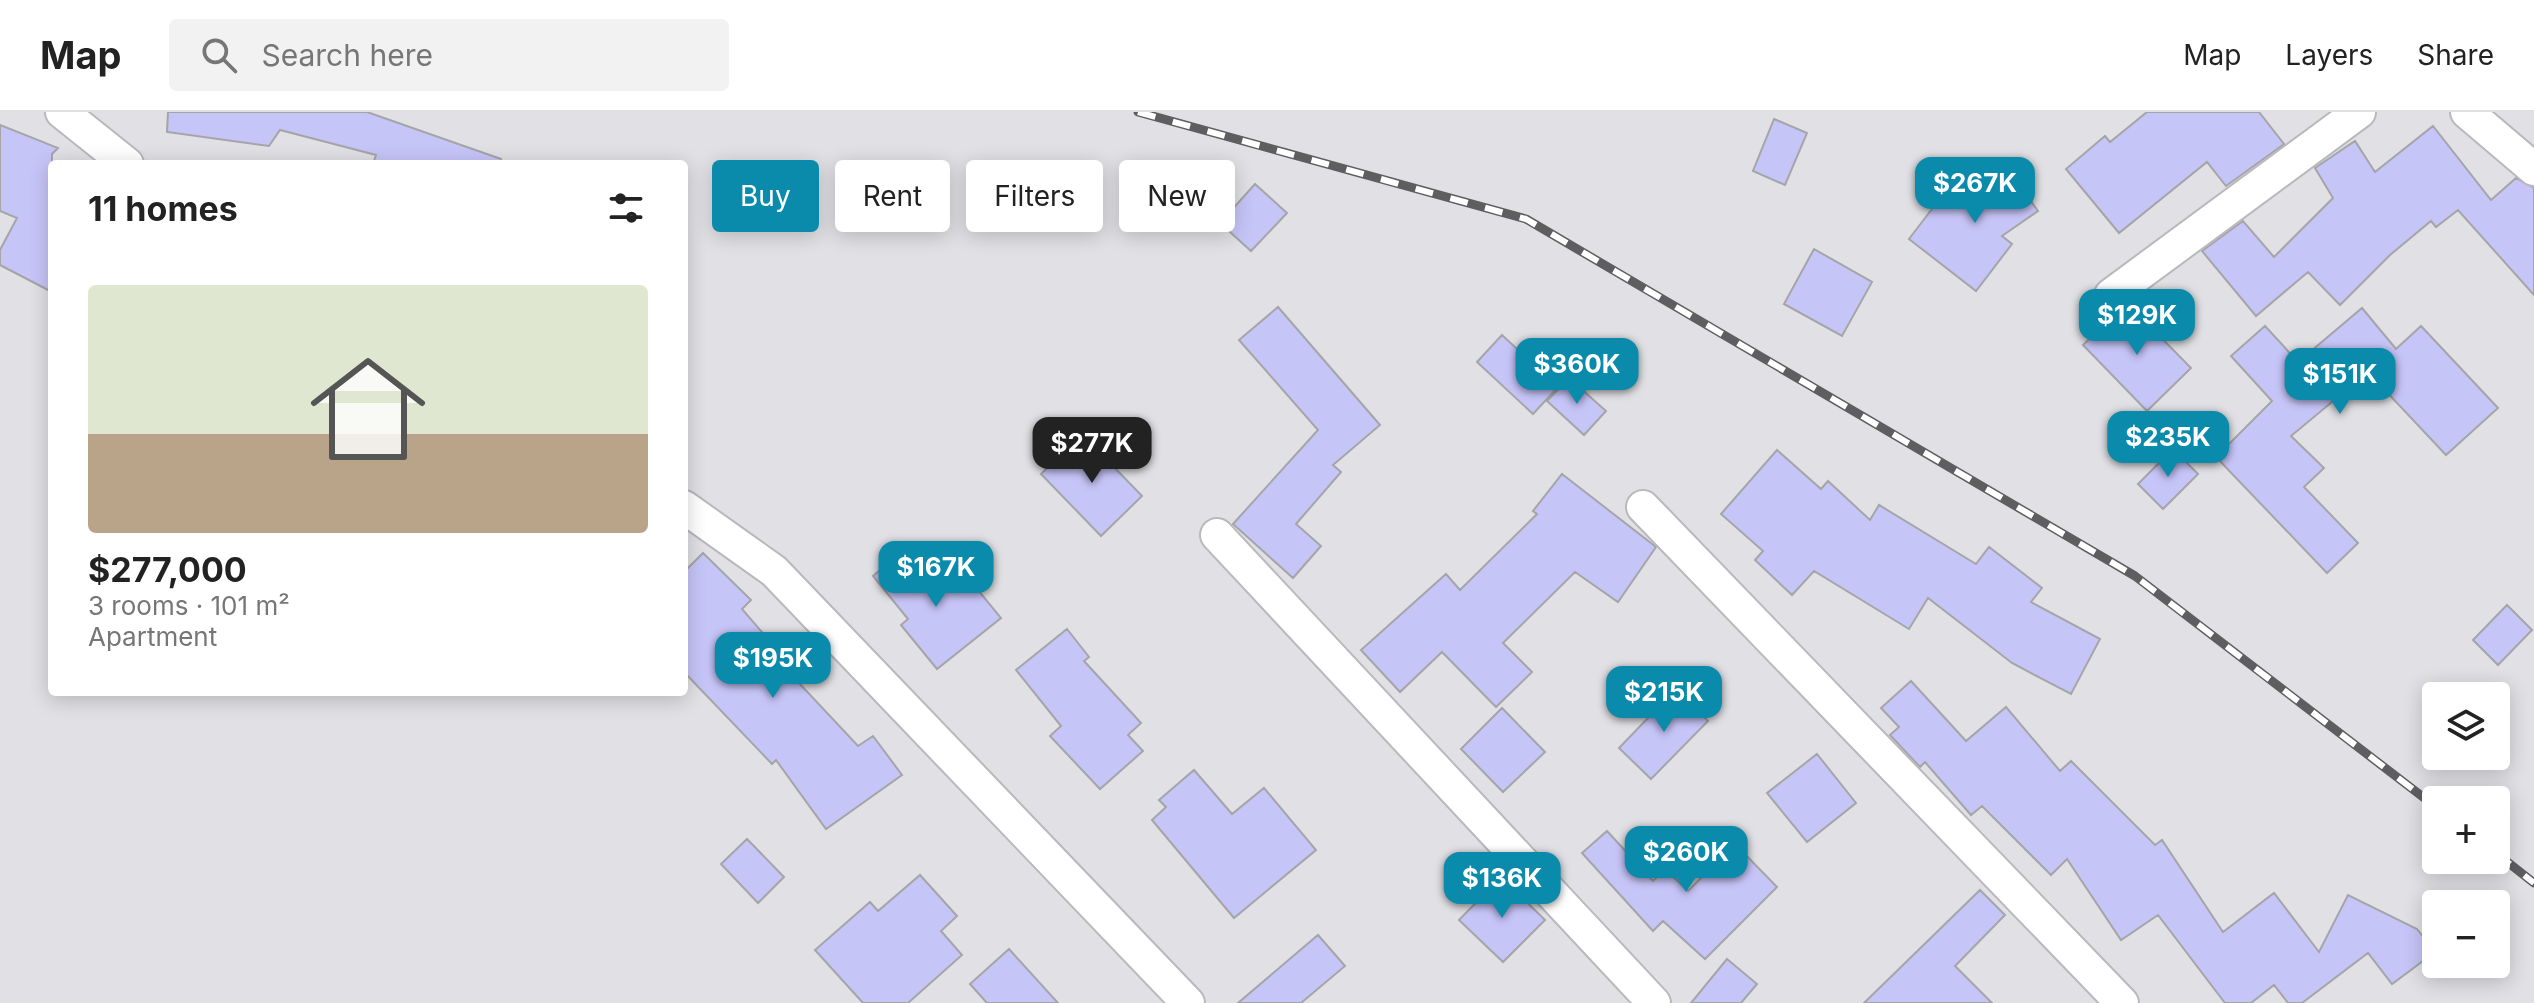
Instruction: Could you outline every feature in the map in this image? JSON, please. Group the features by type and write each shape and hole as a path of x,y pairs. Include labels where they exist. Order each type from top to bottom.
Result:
{"street":[{"path":"62,112 122,160"},
{"path":"2111,295 2359,112"},
{"path":"2467,112 2534,169"},
{"path":"1643,507 2122,1003"},
{"path":"688,510 774,571 1188,1003"},
{"path":"1217,535 1654,1003"}],"building":[{"path":"168,112 367,112 501,159 374,160 376,155 280,130 269,146 167,132"},
{"path":"2147,112 2259,112 2284,144 2226,186 2207,162 2119,233 2066,169 2105,136 2110,142"},
{"path":"1774,119 1807,133 1785,185 1753,171"},
{"path":"0,125 58,148 52,154 52,160 48,160 48,290 0,265 0,250 17,218 0,211"},
{"path":"2433,126 2491,200 2516,178 2534,188 2534,295 2458,210 2436,227 2431,221 2390,255 2340,305 2308,272 2256,316 2202,251 2243,221 2274,257 2333,198 2315,168 2355,141 2375,172"},
{"path":"2002,161 2038,211 2002,236 2012,244 1976,291 1909,239 1945,192 1951,196"},
{"path":"1255,184 1287,213 1251,251 1230,232 1235,232 1235,206"},
{"path":"1814,249 1872,282 1842,336 1784,304"},
{"path":"2129,305 2191,368 2147,411 2083,345"},
{"path":"1278,307 1380,425 1333,465 1341,472 1296,524 1321,546 1293,578 1233,524 1318,430 1239,340"},
{"path":"2362,308 2396,349 2421,326 2498,408 2446,455 2368,372 2291,436 2324,468 2304,487 2358,543 2327,573 2216,457 2272,401 2231,356 2265,326 2298,362"},
{"path":"1502,335 1558,387 1533,414 1477,362"},
{"path":"1569,378 1606,411 1584,435 1547,401"},
{"path":"1082,434 1142,496 1101,536 1041,474"},
{"path":"2173,449 2198,474 2163,509 2138,484"},
{"path":"1777,450 1821,489 1828,481 1870,520 1879,505 1976,564 1989,547 2042,588 2031,602 2100,639 2071,694 2012,663 1928,598 1909,629 1814,571 1792,595 1755,560 1763,551 1721,514"},
{"path":"1562,474 1656,547 1618,602 1575,572 1503,643 1532,672 1496,707 1442,652 1400,692 1361,650 1446,574 1460,590 1537,514 1533,511"},
{"path":"906,549 940,592 964,573 1001,618 937,669 901,625 908,619 873,576"},
{"path":"703,553 751,600 742,609 774,646 769,651 858,746 873,736 902,775 826,829 776,760 772,764 688,676 688,568"},
{"path":"2507,605 2532,630 2498,665 2473,640"},
{"path":"1067,629 1089,657 1084,661 1141,723 1128,735 1143,751 1100,789 1050,736 1061,726 1016,670"},
{"path":"1911,681 1966,741 2006,707 2060,771 2071,761 2155,845 2162,840 2223,932 2274,893 2319,952 2348,895 2417,929 2422,935 2422,962 2392,984 2368,953 2302,1003 2288,1003 2274,985 2251,1003 2225,1003 2158,915 2121,940 2067,859 2051,875 1982,806 1971,815 1925,762 1920,767 1890,735 1899,727 1881,708"},
{"path":"1676,689 1708,721 1651,779 1619,748"},
{"path":"1502,708 1545,752 1503,792 1461,749"},
{"path":"1817,754 1856,803 1807,842 1767,793"},
{"path":"1194,770 1232,814 1264,788 1316,850 1234,918 1152,820 1166,807 1159,800"},
{"path":"1607,831 1653,881 1665,869 1688,891 1735,844 1777,887 1705,959 1663,921 1653,931 1582,853"},
{"path":"747,839 784,877 758,903 721,864"},
{"path":"920,875 957,916 941,931 962,955 908,1003 863,1003 815,950 870,902 878,911"},
{"path":"1501,877 1545,920 1503,962 1459,920"},
{"path":"1980,890 2005,915 1955,966 1992,1003 1864,1003"},
{"path":"1318,935 1345,966 1301,1003 1238,1003"},
{"path":"1009,949 1058,1003 987,1003 970,984"},
{"path":"1727,959 1757,984 1741,1003 1691,1003"}],"railway":[{"path":"1138,112 1526,219 2135,576 2422,796"},
{"path":"2510,864 2534,883"}]}
